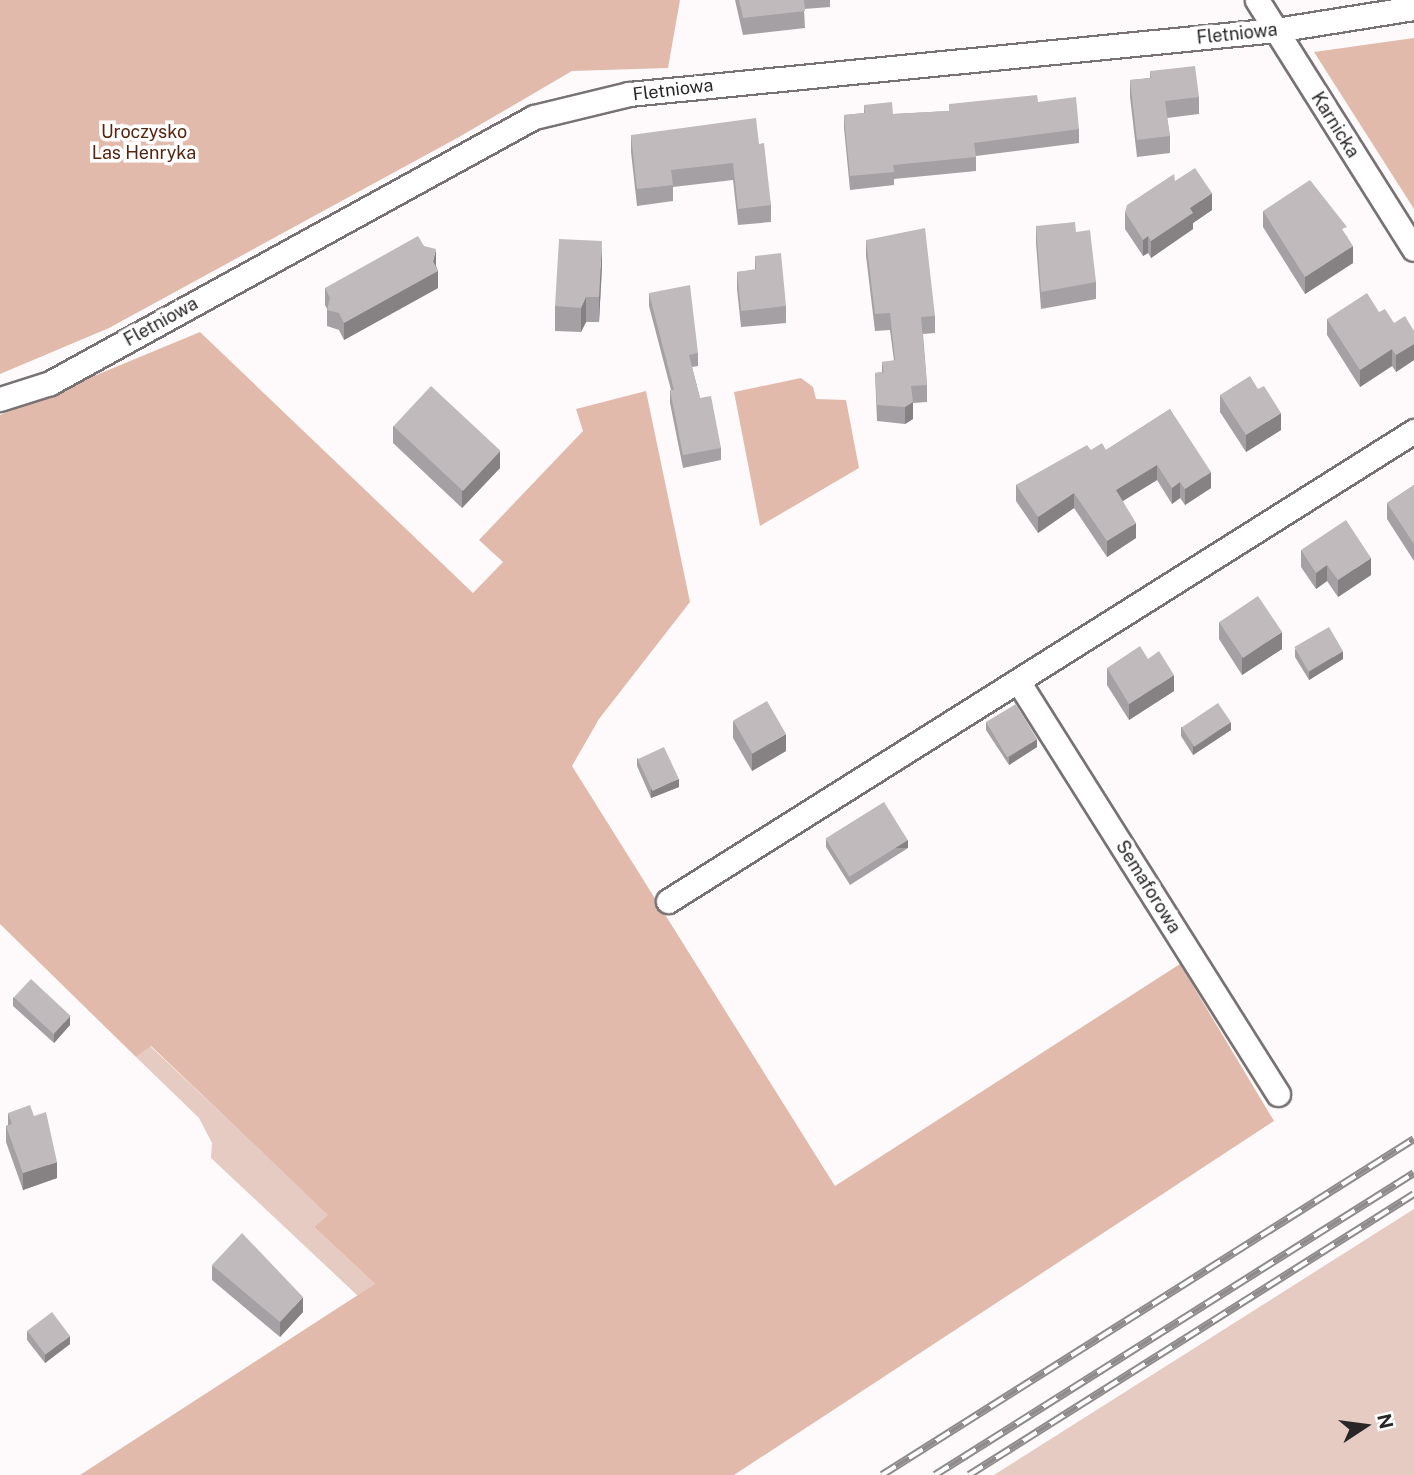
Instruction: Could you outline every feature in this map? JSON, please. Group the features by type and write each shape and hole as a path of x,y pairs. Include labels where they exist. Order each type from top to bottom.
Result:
{"street":[{"name":"Karnicka","path":"1257,0 1414,249"},
{"name":"Fletniowa","path":"0,399 50,383 534,117 629,94 1276,30 1414,8"},
{"path":"668,901 1414,431"},
{"name":"Semaforowa","path":"1017,681 1278,1094"}],"shaded area":[{"path":"150,1046 329,1215 314,1227 375,1284 358,1296 211,1158 212,1143 199,1118 136,1057"},
{"path":"1414,1209 1414,1475 994,1475"}],"green space":[{"name":"Uroczysko Las Henryka","path":"0,0 680,0 668,68 572,71 459,137 109,328 0,374"},
{"path":"1414,38 1414,209 1314,52"},
{"path":"200,332 473,593 503,562 479,540 583,431 576,409 646,391 690,602 599,719 572,766 835,1186 1180,964 1274,1121 734,1475 80,1475 375,1284 314,1227 328,1215 151,1046 136,1057 0,924 0,415"},
{"path":"801,378 813,387 816,399 846,400 859,468 760,526 734,392"}],"building":[{"path":"739,0 804,0 805,11 743,18"},
{"path":"1195,66 1199,97 1165,101 1170,136 1137,140 1130,80 1151,78 1150,71"},
{"path":"1037,95 1038,102 1076,97 1079,129 974,143 976,157 893,165 894,172 850,176 844,115 865,113 864,105 892,102 893,114 949,111 949,104"},
{"path":"756,118 759,144 764,143 771,205 738,209 733,163 671,170 673,185 637,189 631,135"},
{"path":"1195,168 1212,193 1190,208 1193,213 1151,241 1148,236 1143,240 1125,212 1127,205 1174,174 1175,181"},
{"path":"1310,180 1347,227 1342,229 1353,246 1305,277 1263,211"},
{"path":"1075,222 1076,232 1090,230 1096,282 1041,292 1036,226"},
{"path":"925,228 935,316 921,317 927,385 911,386 913,402 905,407 877,405 875,373 884,372 882,362 895,360 890,313 875,314 866,240"},
{"path":"418,236 424,246 436,249 433,261 438,271 344,323 339,313 327,310 330,298 325,288"},
{"path":"559,239 602,241 599,297 586,297 581,308 555,306"},
{"path":"781,253 786,306 741,311 737,272 756,269 755,256"},
{"path":"690,285 698,353 689,355 700,398 711,396 721,448 683,455 670,390 674,390 649,293"},
{"path":"1367,293 1379,312 1385,309 1394,323 1405,316 1414,331 1414,344 1396,355 1392,349 1360,370 1327,319"},
{"path":"1250,376 1258,389 1264,386 1281,413 1246,435 1220,395"},
{"path":"431,386 500,451 463,491 393,426"},
{"path":"1170,409 1211,472 1185,489 1180,482 1172,488 1157,465 1116,490 1136,523 1107,541 1074,493 1038,517 1016,485 1087,445 1091,450 1102,443 1106,450"},
{"path":"1414,485 1414,544 1387,503"},
{"path":"1346,520 1371,558 1338,580 1327,565 1316,573 1301,550"},
{"path":"1258,596 1282,632 1243,658 1219,622"},
{"path":"1329,627 1343,651 1308,671 1294,647"},
{"path":"1140,646 1148,659 1159,651 1174,675 1129,704 1107,668"},
{"path":"767,701 786,734 752,753 733,720"},
{"path":"1218,703 1231,722 1194,747 1182,728"},
{"path":"1016,704 1037,739 1007,757 986,722"},
{"path":"664,747 679,779 653,791 638,759"},
{"path":"884,802 908,840 849,877 825,839"},
{"path":"31,979 70,1016 53,1034 14,997"},
{"path":"30,1105 34,1116 46,1112 57,1162 23,1173 6,1126 12,1124 8,1113"},
{"path":"242,1233 303,1297 280,1322 212,1265"},
{"path":"52,1312 70,1336 45,1355 27,1331"}],"railway":[{"path":"882,1475 1414,1139"},
{"path":"935,1475 1414,1173"},
{"path":"969,1475 1414,1194"}]}
